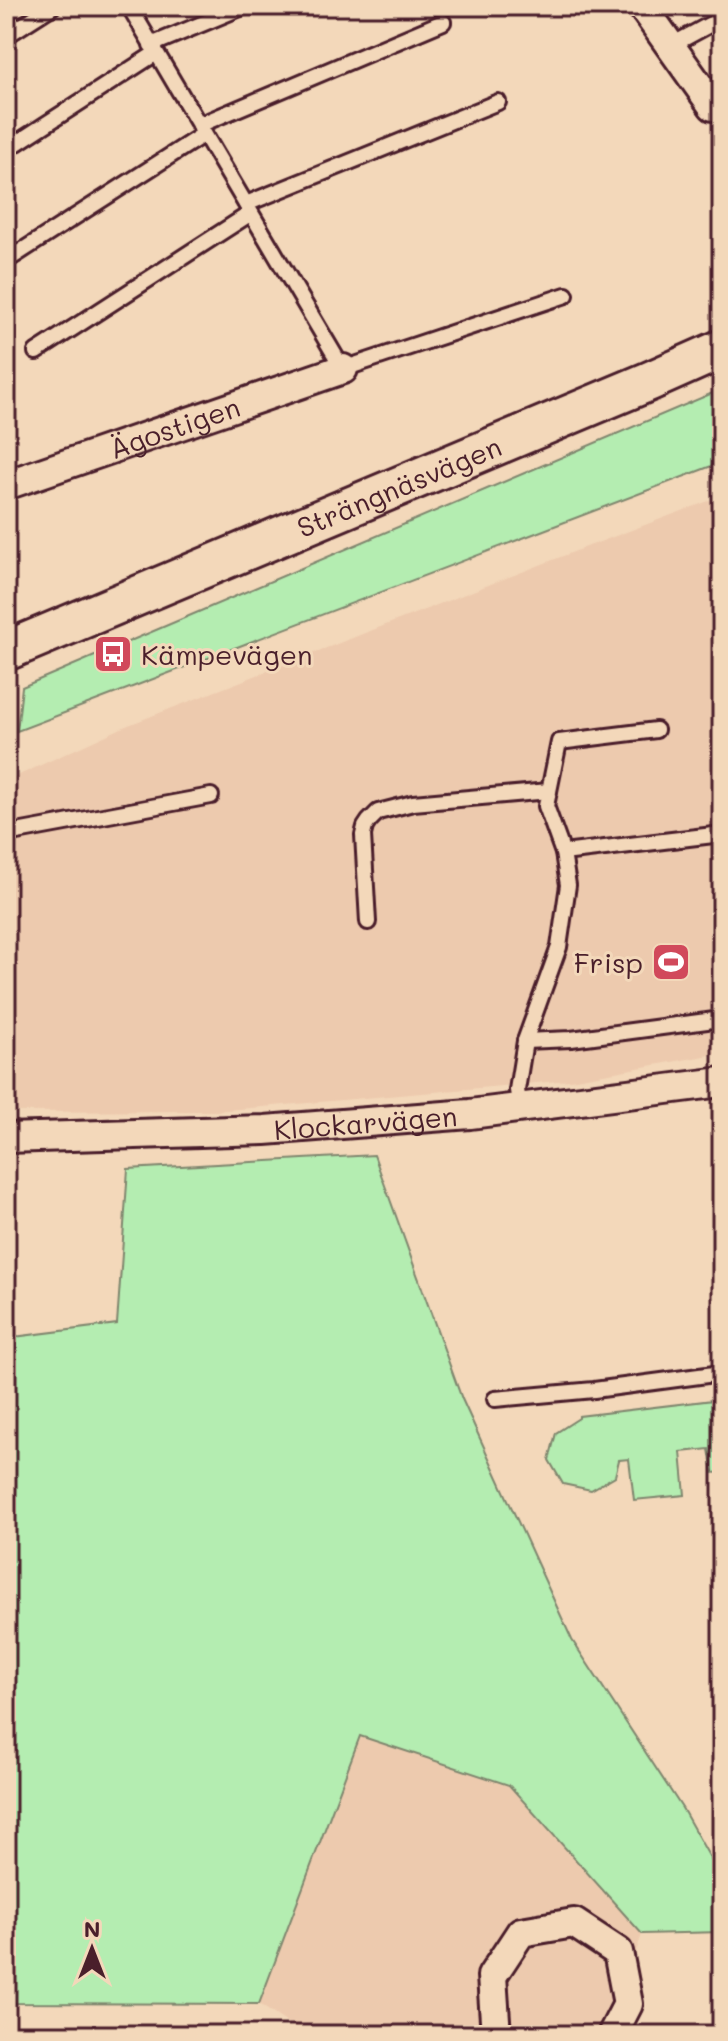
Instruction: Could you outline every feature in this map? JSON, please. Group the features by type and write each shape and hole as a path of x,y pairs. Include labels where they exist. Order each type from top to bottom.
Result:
{"main road":[{"name":"Strängnäsvägen","path":"6,651 722,349"},
{"name":"Strängnäsvägen","path":"6,634 76,621"}],"street":[{"path":"642,6 713,106"},
{"name":"Ägostigen","path":"6,485 343,369"},
{"name":"Klockarvägen","path":"6,1138 265,1130 470,1114 722,1082"},
{"path":"496,2035 492,1976 521,1932 574,1923 618,1952 628,2004 612,2035"}],"lane":[{"path":"6,36 53,6"},
{"path":"129,6 343,369 566,295"},
{"path":"6,150 154,49 245,6"},
{"path":"670,46 722,18"},
{"path":"6,261 202,130 443,22"},
{"path":"36,352 248,209 498,102"},
{"path":"520,1108 517,1090 525,1041 559,947 568,885 563,853 546,806 559,742 656,730"},
{"path":"368,922 363,835 365,827 378,812 413,803 549,791"},
{"path":"6,834 211,796"},
{"path":"563,853 722,834"},
{"path":"525,1041 571,1039 722,1019"},
{"path":"495,1399 722,1373"}],"shaded area":[{"path":"722,496 722,1053 570,1080 215,1111 6,1112 6,781 126,726"},
{"path":"360,1736 509,1785 642,1934 609,2035 305,2035 259,2004"}],"green space":[{"path":"722,389 722,462 17,731 22,687"},
{"path":"374,1155 462,1399 572,1640 682,1808 722,1879 722,1932 642,1934 509,1785 360,1736 259,2004 6,2003 6,1338 117,1324 128,1169"},
{"path":"722,1399 722,1472 713,1473 709,1449 681,1452 685,1495 634,1500 629,1459 619,1460 615,1476 591,1490 563,1484 549,1460 556,1433 579,1416"}],"place":[{"name":"Kämpevägen","path":"113,654"},
{"name":"Frisp","path":"671,962"}]}
